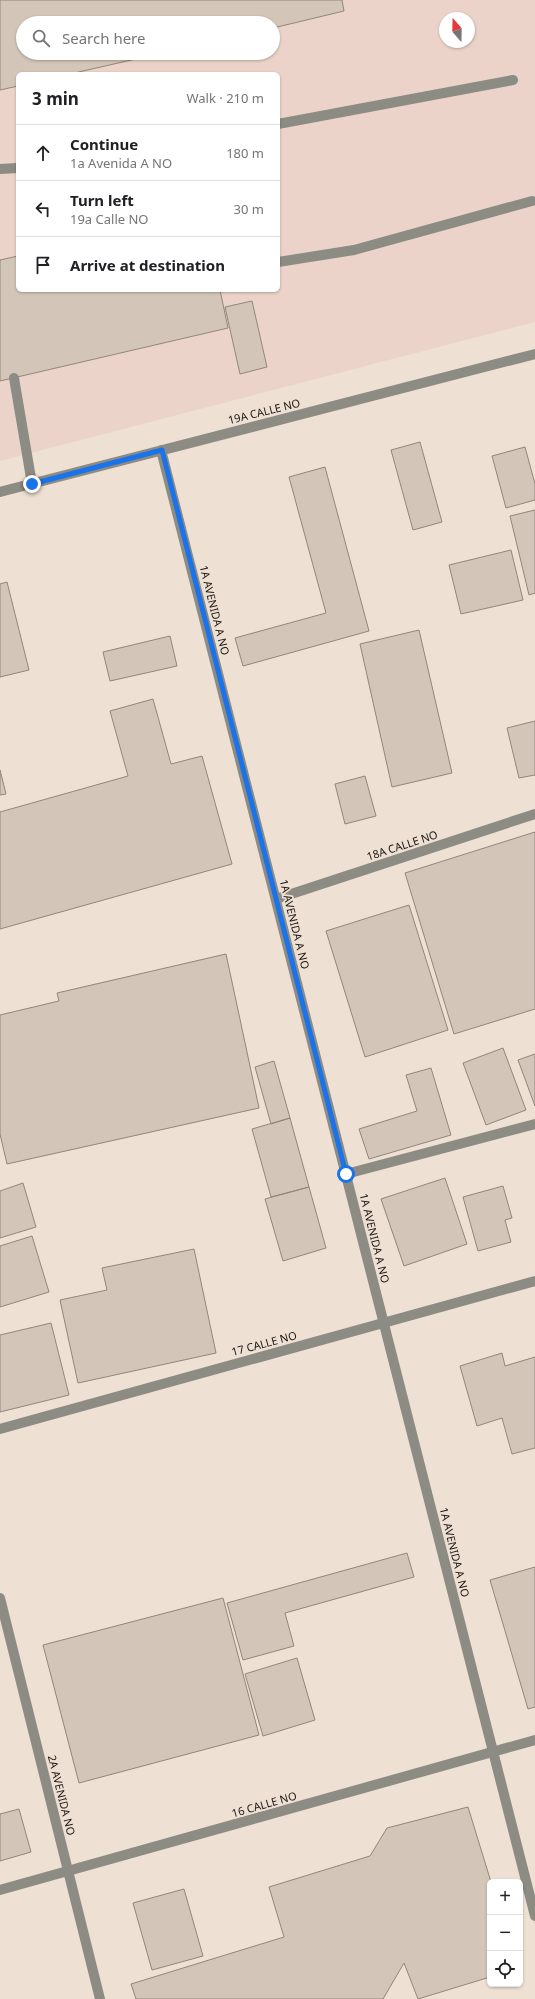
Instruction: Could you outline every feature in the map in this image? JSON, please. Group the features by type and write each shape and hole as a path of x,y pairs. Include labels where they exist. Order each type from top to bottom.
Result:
{"street":[{"path":"280,124 513,80"},
{"path":"0,169 16,168"},
{"path":"280,262 354,250 532,201"},
{"name":"19A CALLE NO","path":"0,492 535,354"},
{"path":"14,378 32,484"},
{"name":"1A AVENIDA A NO","path":"162,450 535,1916"},
{"name":"18A CALLE NO","path":"276,899 535,814"},
{"path":"346,1174 535,1124"},
{"name":"17 CALLE NO","path":"0,1429 535,1281"},
{"name":"2A AVENIDA NO","path":"0,1598 100,1999"},
{"name":"16 CALLE NO","path":"0,1890 535,1740"}],"shaded area":[{"path":"0,0 535,0 535,322 0,461"}],"building":[{"path":"0,0 342,0 344,11 280,26 280,16 16,16 16,60 131,60 79,72 16,72 16,86 0,90"},
{"path":"16,256 16,292 220,292 228,328 0,381 0,260"},
{"path":"252,301 267,367 240,374 225,307"},
{"path":"420,442 442,522 413,530 391,450"},
{"path":"525,447 535,484 535,500 506,508 492,456"},
{"path":"325,467 369,631 243,666 235,638 326,613 289,477"},
{"path":"535,510 535,593 529,595 510,516"},
{"path":"511,550 523,600 461,614 449,565"},
{"path":"7,582 29,670 0,677 0,584"},
{"path":"419,630 452,773 392,787 360,644"},
{"path":"170,636 177,666 110,681 103,652"},
{"path":"153,699 171,764 202,756 232,864 0,929 0,812 128,776 110,711"},
{"path":"535,721 535,775 519,778 507,728"},
{"path":"0,770 6,794 0,795"},
{"path":"365,776 376,816 345,824 335,784"},
{"path":"535,832 535,1009 454,1034 405,873"},
{"path":"409,905 448,1030 365,1057 326,931"},
{"path":"226,954 259,1108 7,1164 0,1134 0,1015 59,1001 57,993"},
{"path":"503,1048 526,1110 486,1125 463,1063"},
{"path":"535,1054 535,1106 518,1060"},
{"path":"274,1061 290,1118 271,1124 255,1067"},
{"path":"431,1068 451,1135 369,1159 359,1129 417,1111 406,1075"},
{"path":"290,1118 309,1187 271,1197 252,1129"},
{"path":"445,1178 467,1244 404,1266 381,1199"},
{"path":"23,1183 36,1227 0,1238 0,1191"},
{"path":"503,1186 512,1218 505,1220 511,1242 478,1251 463,1197"},
{"path":"309,1187 326,1248 283,1261 265,1199"},
{"path":"32,1236 49,1292 0,1307 0,1246"},
{"path":"194,1249 216,1353 78,1383 60,1300 107,1290 102,1268"},
{"path":"51,1323 69,1395 0,1412 0,1335"},
{"path":"502,1353 505,1366 535,1357 535,1448 512,1454 502,1418 477,1426 460,1366"},
{"path":"407,1553 414,1577 285,1613 294,1646 243,1660 227,1603"},
{"path":"535,1567 535,1707 528,1709 490,1580"},
{"path":"223,1598 259,1735 79,1783 43,1645"},
{"path":"297,1658 315,1720 263,1736 245,1674"},
{"path":"468,1807 490,1879 487,1879 487,1978 418,1999 404,1963 383,1999 136,1999 131,1984 284,1937 269,1887 370,1856 387,1828"},
{"path":"19,1809 31,1852 0,1861 0,1814"},
{"path":"184,1889 203,1956 152,1970 133,1903"}],"route":[{"path":"32,484 162,450 346,1174"}]}
